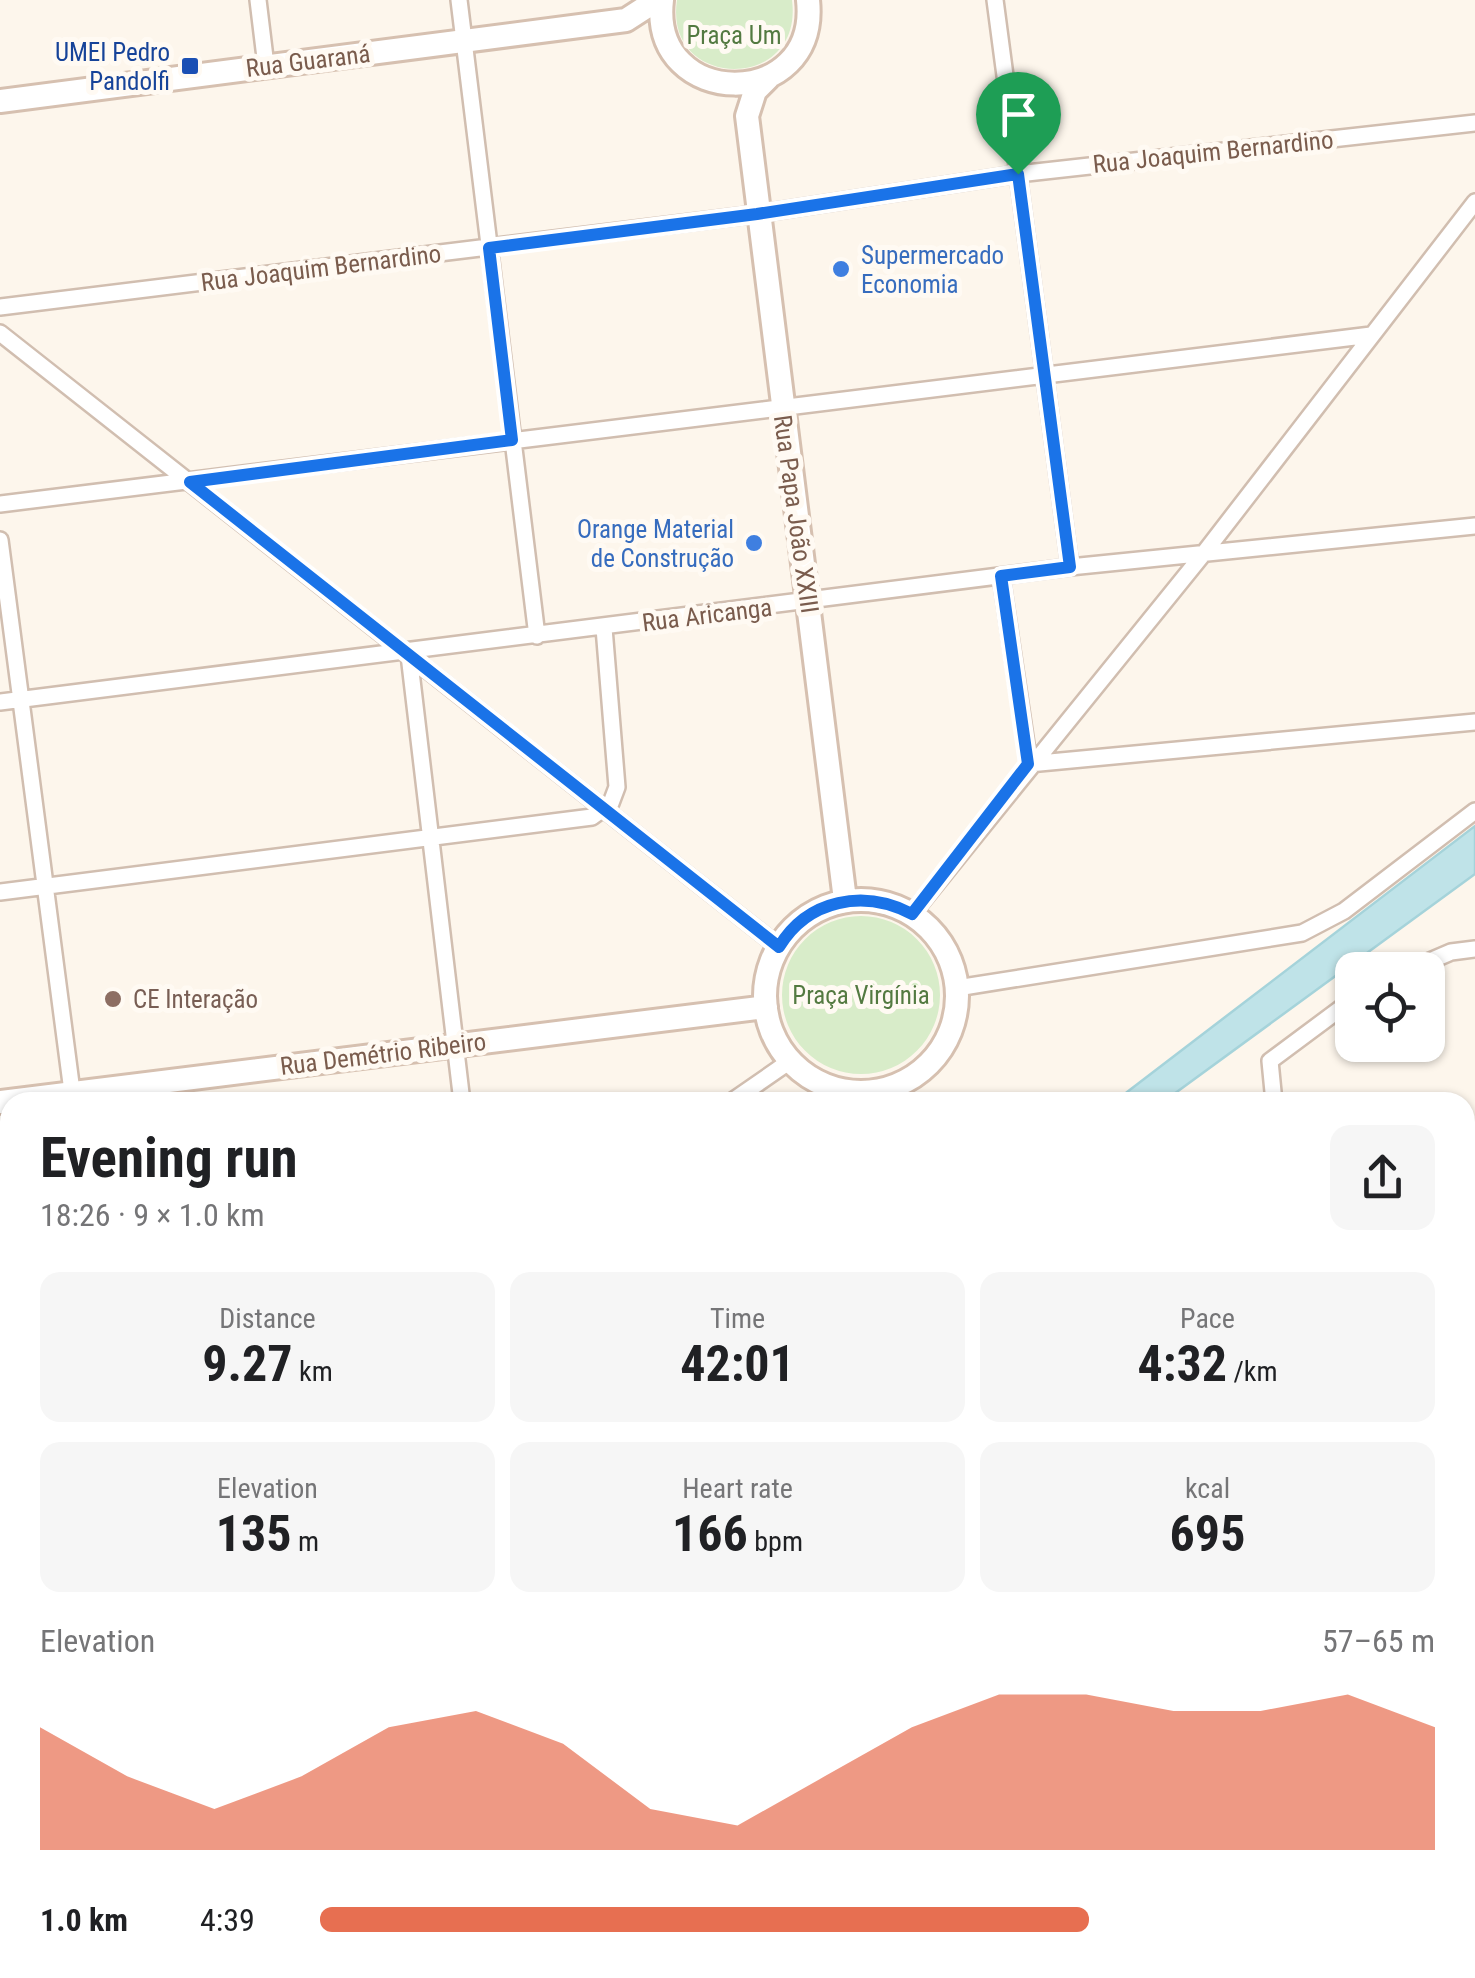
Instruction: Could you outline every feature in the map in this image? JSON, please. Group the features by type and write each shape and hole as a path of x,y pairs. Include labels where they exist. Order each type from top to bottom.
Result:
{"street":[{"path":"258,0 266,66"},
{"path":"459,0 537,636"},
{"path":"660,0 663,29 673,52"},
{"name":"Rua Guaraná","path":"0,100 616,21 636,16 660,0"},
{"path":"616,21 645,28 690,70 719,84 744,85 768,78 793,57 809,10 831,0"},
{"path":"995,0 1070,567"},
{"name":"Rua Papa João XXIII","path":"768,78 750,100 748,127 845,900"},
{"name":"Rua Papa João XXIII","path":"719,84 739,104 748,127"},
{"name":"Rua Joaquim Bernardino","path":"0,307 757,214 1018,174 1475,122"},
{"path":"912,914 1028,764 1204,553 1475,202"},
{"path":"0,333 779,947"},
{"path":"0,504 1371,335"},
{"name":"Rua Aricanga","path":"0,702 1070,567 1475,526"},
{"path":"0,540 72,1092"},
{"path":"1001,576 1028,764"},
{"path":"0,892 584,819 605,810 617,787 604,628"},
{"path":"407,653 461,1092"},
{"path":"1028,764 1475,722"},
{"path":"957,988 1302,933 1344,910 1475,811"},
{"path":"846,1092 805,1075 790,1060 773,1035 766,1007 766,980 779,947 807,917 845,900 880,901 912,914 943,946 957,988 953,1023 929,1063 879,1092"},
{"path":"1445,955 1475,949"},
{"name":"Rua Demétrio Ribeiro","path":"117,1092 766,1007"},
{"path":"1273,1092 1270,1061 1335,1013"},
{"path":"745,1092 790,1060"}],"green space":[{"name":"Praça Um","path":"677,0 792,0 790,30 777,52 757,65 734,69 710,65 691,51 678,30"},
{"name":"Praça Virgínia","path":"861,916 891,922 917,939 934,965 940,995 934,1025 917,1051 891,1068 861,1074 831,1068 805,1051 788,1025 782,995 788,965 805,939 831,922"}],"water":[{"path":"1475,826 1475,874 1368,952 1335,952 1335,976 1177,1092 1127,1092"}],"place":[{"name":"UMEI Pedro Pandolfi","path":"190,66"},
{"name":"Supermercado Economia","path":"841,269"},
{"name":"Orange Material de Construção","path":"754,543"},
{"name":"CE Interação","path":"113,999"}],"route":[{"path":"1018,174 1070,567 1001,576 1028,764 912,914 880,901 845,900 807,917 779,947 190,482 512,440 489,248 757,214 1018,174"}]}
